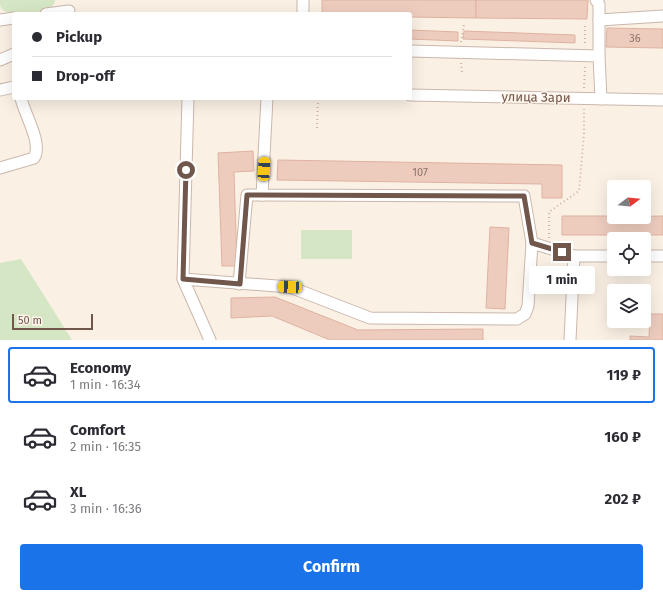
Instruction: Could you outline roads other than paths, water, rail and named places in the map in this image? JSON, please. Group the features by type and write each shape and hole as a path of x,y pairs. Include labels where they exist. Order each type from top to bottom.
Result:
{"street":[{"path":"65,0 69,12"},
{"path":"303,0 303,12"},
{"path":"596,0 599,4 601,99"},
{"path":"599,20 663,16"},
{"path":"0,20 12,18"},
{"path":"412,51 599,56"},
{"path":"0,60 12,55"},
{"path":"0,90 12,87"},
{"name":"улица Зари","path":"412,95 663,100"},
{"path":"0,168 34,158 37,153 36,143 22,100"},
{"path":"188,100 183,279 210,340"},
{"path":"262,195 267,100"},
{"path":"183,279 240,284 290,287 370,318 517,319 525,314 528,306 532,243 524,196 247,195 240,284"},
{"path":"532,243 574,256 607,256"},
{"path":"570,340 574,256"},
{"path":"651,256 663,256"}]}
